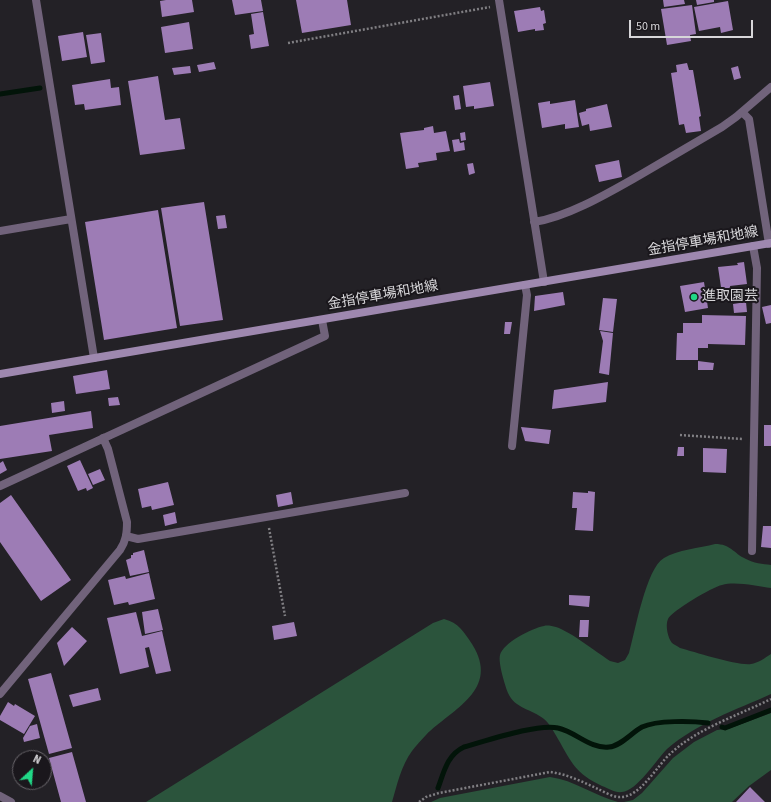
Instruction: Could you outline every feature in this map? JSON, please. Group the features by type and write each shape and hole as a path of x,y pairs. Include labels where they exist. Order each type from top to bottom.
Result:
{"main road":[{"name":"金指停車場和地線","path":"0,374 770,244"}],"street":[{"path":"36,0 94,358"},
{"path":"499,3 544,282"},
{"path":"534,222 549,220 607,193 722,127 771,87"},
{"path":"742,112 749,119 770,244"},
{"path":"0,231 71,219"},
{"path":"752,551 756,268 753,246"},
{"path":"512,446 527,295 525,285"},
{"path":"0,486 325,336 322,320"},
{"path":"0,694 120,550 125,542 127,522 108,449 103,438"},
{"path":"126,536 138,539 405,493"},
{"path":"0,796 11,802"}],"path":[{"path":"288,43 499,3"},
{"path":"680,436 754,440"},
{"path":"267,517 285,616"},
{"path":"419,802 426,797 438,793 550,772 566,775 610,795 620,798 630,796 639,789 669,754 680,745 717,724 771,699"}],"green space":[{"path":"715,544 728,547 742,557 752,561 771,565 771,588 746,584 727,584 710,590 684,605 671,615 668,619 667,625 669,638 672,643 680,648 737,663 751,664 771,654 771,694 704,724 679,740 667,749 640,781 628,790 617,792 602,786 586,777 575,767 552,728 546,721 519,706 511,698 502,674 500,655 502,650 512,641 532,630 539,627 548,626 562,629 610,661 618,663 625,660 629,653 642,601 652,574 658,564 669,555"},
{"path":"444,619 457,625 472,644 479,660 481,674 477,686 470,697 426,735 412,751 402,769 392,802 146,802 433,623"},
{"path":"771,713 771,770 749,786 732,802 624,802 633,800 642,793 673,758 694,742 717,730 728,729"},
{"path":"550,777 568,781 618,802 431,802 440,798"}],"building":[{"path":"192,0 194,12 162,17 160,1"},
{"path":"232,0 261,0 263,11 235,15"},
{"path":"296,0 347,0 351,25 302,33"},
{"path":"663,0 684,0 685,4 664,7"},
{"path":"696,0 714,0 714,2 697,5"},
{"path":"728,1 733,30 721,33 720,27 699,31 694,7"},
{"path":"692,5 696,34 690,35 691,41 667,45 661,9"},
{"path":"540,7 541,11 544,10 546,23 543,24 544,30 535,31 535,29 518,32 514,11"},
{"path":"263,12 269,46 251,49 249,35 254,34 251,14"},
{"path":"189,22 193,49 165,53 161,27"},
{"path":"83,32 87,57 62,61 58,36"},
{"path":"101,33 105,62 91,64 86,35"},
{"path":"214,62 216,69 199,72 197,65"},
{"path":"687,63 689,70 693,70 701,116 699,117 701,131 686,133 684,124 679,125 671,73 677,72 676,65"},
{"path":"190,66 191,73 174,75 172,68"},
{"path":"738,66 741,78 734,80 731,68"},
{"path":"158,76 165,120 180,118 185,149 140,155 128,81"},
{"path":"110,79 111,88 119,87 121,105 85,110 84,104 75,105 72,85"},
{"path":"490,82 494,106 474,109 474,106 466,107 463,86"},
{"path":"459,95 461,109 455,110 453,96"},
{"path":"575,100 579,127 565,129 565,124 542,128 538,103 550,101 550,104"},
{"path":"607,104 612,127 590,131 589,124 582,126 579,113 586,111 586,109"},
{"path":"433,126 434,133 446,131 450,151 436,153 437,160 418,163 419,167 406,169 400,133 424,130 424,128"},
{"path":"465,132 466,140 461,141 460,133"},
{"path":"459,139 460,143 464,142 465,150 454,152 452,140"},
{"path":"619,160 622,177 599,182 595,165"},
{"path":"473,163 475,173 469,175 467,164"},
{"path":"204,202 223,320 180,326 161,208"},
{"path":"158,210 177,328 104,340 85,222"},
{"path":"225,215 227,228 218,229 216,216"},
{"path":"744,262 747,284 730,286 731,293 722,294 718,267 738,265 737,263"},
{"path":"704,282 708,308 685,312 680,286"},
{"path":"563,292 565,305 534,311 535,296"},
{"path":"603,298 617,299 613,332 599,330"},
{"path":"746,302 747,312 734,313 733,304"},
{"path":"771,305 771,323 766,324 762,307"},
{"path":"702,315 746,316 745,345 708,344 708,348 698,348 698,360 676,360 677,333 683,333 683,323 702,323"},
{"path":"505,322 512,322 510,334 504,334"},
{"path":"600,331 613,333 609,375 599,373 603,341"},
{"path":"698,361 714,363 713,370 698,370"},
{"path":"107,370 110,389 76,394 73,376"},
{"path":"608,382 606,402 552,409 554,390"},
{"path":"118,397 120,405 109,406 108,398"},
{"path":"64,401 65,411 52,413 51,403"},
{"path":"91,411 93,428 49,435 52,451 0,459 0,426"},
{"path":"764,425 771,425 771,446 764,446"},
{"path":"521,427 551,430 549,444 525,441"},
{"path":"678,447 684,447 684,456 677,456"},
{"path":"703,448 727,449 726,473 703,472"},
{"path":"80,460 93,488 87,491 86,488 78,491 67,466"},
{"path":"3,461 7,470 0,474 0,463"},
{"path":"100,469 105,480 93,485 88,474"},
{"path":"168,482 174,505 152,510 151,506 142,508 138,489"},
{"path":"588,491 595,492 593,531 575,530 577,508 572,508 573,492 588,493"},
{"path":"291,492 293,504 278,507 276,495"},
{"path":"11,495 71,580 41,601 0,542 0,503"},
{"path":"175,512 177,523 165,526 163,515"},
{"path":"763,526 771,526 771,548 761,547"},
{"path":"144,550 149,572 130,576 126,560 131,558 133,553"},
{"path":"149,573 155,599 129,605 128,602 114,605 108,580 125,576 126,579"},
{"path":"569,595 590,596 589,607 569,605"},
{"path":"158,609 163,630 145,634 142,612"},
{"path":"136,612 142,636 162,631 171,671 156,674 149,647 145,648 149,667 120,674 107,618"},
{"path":"580,620 589,620 588,637 579,637"},
{"path":"294,622 297,636 274,640 272,626"},
{"path":"72,627 87,641 64,666 57,643"},
{"path":"51,673 72,748 52,753 52,750 48,750 28,679"},
{"path":"98,688 101,700 73,707 69,695"},
{"path":"8,702 14,706 15,704 35,716 24,734 0,720 0,716"},
{"path":"37,724 40,738 24,742 23,738 30,726"},
{"path":"72,752 86,802 61,802 52,769 52,757"},
{"path":"750,787 765,802 736,802"}],"waterway":[{"path":"0,94 40,88"},
{"path":"722,727 725,728 771,710"},
{"path":"438,788 447,764 458,750 512,733 538,728 558,728 565,730 589,743 602,747 609,747 618,744 642,727 656,723 708,723"}],"place":[{"name":"進取園芸","path":"694,297"}]}
